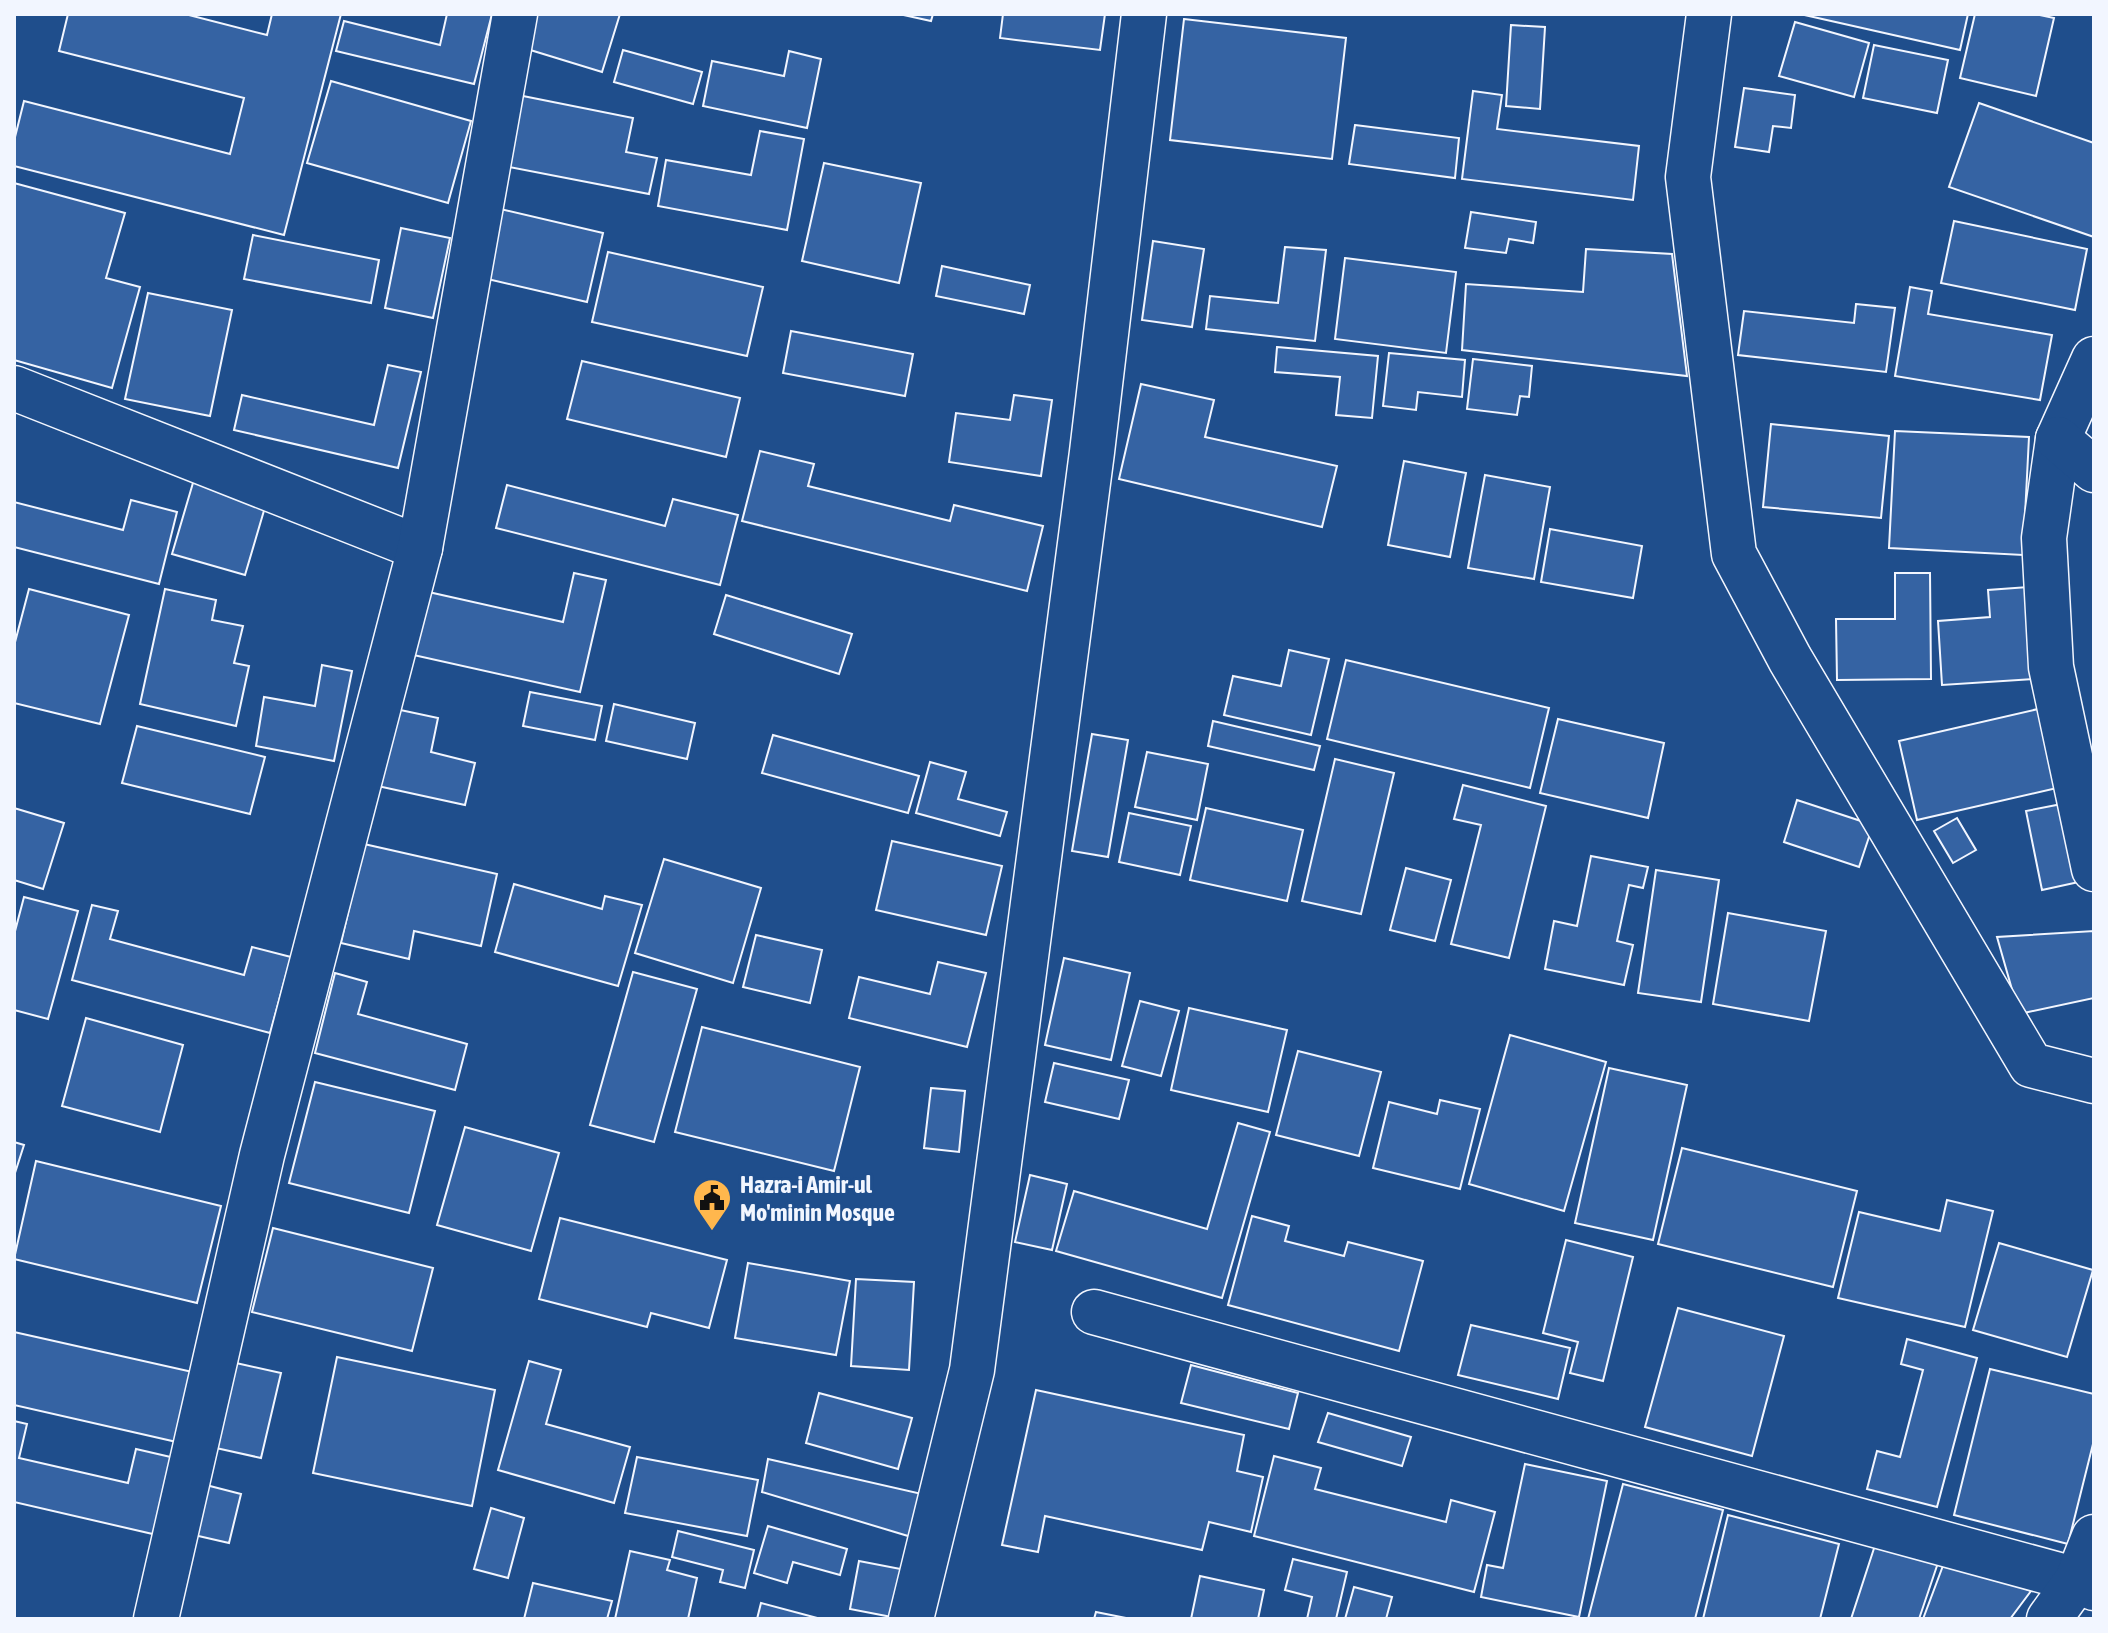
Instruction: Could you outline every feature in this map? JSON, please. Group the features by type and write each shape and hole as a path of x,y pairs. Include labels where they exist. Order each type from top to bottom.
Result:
{"street":[{"path":"156,1619 262,1155 420,548 515,14"},
{"path":"911,1619 972,1370 1076,576 1144,14"},
{"path":"1709,14 1688,177 1734,554 1790,659 2031,1065 2094,1081"},
{"path":"2094,359 2058,439 2044,538 2051,667 2094,869"},
{"path":"14,388 420,548"},
{"path":"2058,439 2094,470"},
{"path":"1094,1312 2086,1584"},
{"path":"2049,1619 2086,1584 2094,1537"}],"building":[{"path":"68,14 185,14 267,35 272,14 341,14 284,235 14,166 14,141 24,101 230,154 244,98 59,51"},
{"path":"447,14 492,14 474,84 336,51 344,21 440,45"},
{"path":"523,14 620,14 602,72 514,45"},
{"path":"899,14 933,14 931,21"},
{"path":"1003,14 1105,14 1100,50 1000,38"},
{"path":"1800,14 1968,14 1960,50"},
{"path":"1975,14 2035,14 2054,18 2036,96 1960,78"},
{"path":"1184,19 1346,38 1332,159 1170,140"},
{"path":"1795,22 1869,43 1854,97 1779,76"},
{"path":"1511,25 1545,27 1540,109 1506,106"},
{"path":"1874,45 1948,60 1937,113 1863,98"},
{"path":"623,50 702,72 693,104 614,82"},
{"path":"789,51 821,59 807,128 703,106 712,61 784,76"},
{"path":"331,81 471,121 448,203 307,163"},
{"path":"1744,88 1795,95 1791,128 1773,126 1769,152 1735,147"},
{"path":"1473,91 1502,95 1497,129 1639,146 1633,200 1462,179"},
{"path":"518,95 633,118 626,152 657,158 649,194 504,166"},
{"path":"1979,103 2094,143 2094,237 1949,187"},
{"path":"1355,125 1459,138 1455,178 1349,164"},
{"path":"760,131 804,139 787,230 658,206 666,160 751,175"},
{"path":"824,163 921,183 899,283 802,261"},
{"path":"14,183 125,213 106,278 140,287 112,388 14,360"},
{"path":"496,208 603,233 587,302 479,277"},
{"path":"1471,212 1536,222 1533,243 1509,239 1506,253 1465,248"},
{"path":"1954,221 2087,249 2075,310 1941,283"},
{"path":"401,228 450,238 433,318 385,308"},
{"path":"253,235 379,260 371,303 244,279"},
{"path":"1153,241 1204,249 1192,327 1142,320"},
{"path":"1285,247 1326,250 1315,341 1206,329 1210,296 1278,303"},
{"path":"1586,249 1672,254 1687,376 1462,350 1466,284 1583,292"},
{"path":"608,252 763,287 747,356 592,322"},
{"path":"1345,258 1456,272 1446,353 1335,339"},
{"path":"942,266 1030,285 1024,314 936,296"},
{"path":"1910,287 1932,291 1928,314 2052,335 2040,400 1895,376"},
{"path":"148,293 232,310 210,416 125,399"},
{"path":"1856,304 1895,308 1886,372 1738,355 1744,311 1854,323"},
{"path":"791,331 913,354 905,396 783,373"},
{"path":"1277,347 1378,356 1372,418 1336,415 1340,377 1275,372"},
{"path":"1389,353 1465,360 1462,397 1418,392 1416,410 1383,406"},
{"path":"1473,359 1532,366 1529,397 1520,396 1517,415 1467,409"},
{"path":"582,361 740,398 726,457 567,419"},
{"path":"388,365 421,372 398,468 234,430 242,395 374,425"},
{"path":"1141,384 1214,400 1205,437 1337,466 1322,527 1119,479"},
{"path":"1014,395 1052,400 1041,476 949,462 956,413 1010,420"},
{"path":"1771,424 1889,436 1881,518 1763,507"},
{"path":"1895,431 2029,437 2023,555 1889,548"},
{"path":"760,451 814,464 808,486 950,521 954,505 1043,526 1027,591 742,521"},
{"path":"1404,461 1466,473 1450,557 1388,545"},
{"path":"1485,475 1550,487 1534,579 1468,568"},
{"path":"195,476 268,497 245,575 172,554"},
{"path":"507,485 665,526 673,499 738,515 720,585 496,528"},
{"path":"131,500 177,512 159,584 14,547 14,502 123,530"},
{"path":"1550,529 1642,546 1633,598 1541,582"},
{"path":"574,573 606,580 580,692 409,654 424,591 563,622"},
{"path":"1895,573 1930,573 1931,679 1837,680 1836,619 1895,619"},
{"path":"2028,587 2034,679 1942,685 1938,621 1990,617 1988,590"},
{"path":"29,589 129,615 100,724 14,703 14,646"},
{"path":"165,589 216,600 212,620 243,626 234,663 249,666 236,726 140,704"},
{"path":"726,595 852,634 839,674 714,634"},
{"path":"1289,650 1329,659 1311,735 1224,715 1233,676 1281,686"},
{"path":"1346,660 1549,708 1530,788 1327,739"},
{"path":"322,665 352,671 334,761 256,746 264,697 315,706"},
{"path":"530,692 602,706 595,740 523,726"},
{"path":"614,704 695,723 687,759 606,741"},
{"path":"2051,706 2070,785 1917,820 1899,741"},
{"path":"391,708 438,718 431,752 475,763 465,805 373,785"},
{"path":"1558,719 1664,743 1648,818 1540,793"},
{"path":"1213,721 1320,746 1314,770 1208,746"},
{"path":"137,726 265,757 250,814 122,783"},
{"path":"1092,734 1128,740 1108,857 1072,851"},
{"path":"773,735 919,776 908,813 762,773"},
{"path":"1147,752 1208,764 1197,820 1135,807"},
{"path":"1335,759 1394,773 1361,914 1302,901"},
{"path":"930,762 966,772 958,799 1007,812 1000,836 916,813"},
{"path":"1463,785 1546,806 1509,958 1451,944 1481,825 1454,819"},
{"path":"1797,800 1873,825 1859,867 1784,842"},
{"path":"2072,802 2088,880 2042,890 2026,811"},
{"path":"14,808 64,823 43,889 14,880"},
{"path":"1206,808 1303,830 1287,901 1190,880"},
{"path":"1129,813 1191,826 1180,875 1119,862"},
{"path":"1957,818 1976,850 1953,863 1934,831"},
{"path":"892,841 1002,866 986,935 876,910"},
{"path":"364,844 497,874 481,946 414,931 409,959 341,943"},
{"path":"1591,856 1648,867 1643,888 1629,885 1617,941 1633,945 1624,985 1545,969 1554,921 1577,926"},
{"path":"664,859 761,888 733,983 635,953"},
{"path":"1406,868 1451,880 1435,941 1390,930"},
{"path":"1656,870 1719,880 1701,1002 1638,993"},
{"path":"514,884 602,909 605,896 642,905 618,986 495,952"},
{"path":"24,897 78,911 48,1019 14,1010 14,935"},
{"path":"92,905 118,911 110,939 244,975 252,947 291,957 270,1033 72,980"},
{"path":"1728,913 1826,931 1809,1021 1713,1004"},
{"path":"2094,931 2094,998 2019,1014 1997,937"},
{"path":"756,935 822,950 810,1003 743,987"},
{"path":"1064,958 1130,973 1111,1060 1045,1045"},
{"path":"938,962 986,973 967,1047 849,1018 859,977 930,994"},
{"path":"633,972 697,989 654,1142 590,1125"},
{"path":"335,973 367,982 358,1014 467,1044 455,1090 315,1053"},
{"path":"1140,1001 1179,1011 1161,1076 1122,1066"},
{"path":"1189,1008 1287,1030 1268,1112 1171,1090"},
{"path":"86,1018 183,1045 160,1132 62,1106"},
{"path":"702,1027 860,1067 834,1171 675,1132"},
{"path":"1510,1035 1606,1062 1564,1211 1469,1184"},
{"path":"1298,1051 1381,1072 1359,1156 1276,1135"},
{"path":"1054,1063 1129,1080 1119,1119 1045,1102"},
{"path":"1609,1068 1687,1085 1653,1240 1575,1223"},
{"path":"315,1082 435,1111 409,1213 289,1183"},
{"path":"931,1088 965,1091 959,1152 924,1148"},
{"path":"1440,1100 1480,1109 1460,1189 1373,1168 1389,1102 1437,1114"},
{"path":"1238,1123 1270,1132 1222,1298 1056,1251 1074,1191 1207,1229"},
{"path":"465,1127 559,1153 531,1251 437,1225"},
{"path":"14,1142 24,1145 14,1176"},
{"path":"1682,1148 1857,1191 1833,1287 1658,1244"},
{"path":"36,1161 221,1206 197,1303 14,1259"},
{"path":"1030,1175 1067,1184 1052,1250 1015,1242"},
{"path":"1947,1200 1993,1211 1965,1327 1838,1298 1859,1212 1940,1231"},
{"path":"1252,1216 1289,1226 1285,1241 1344,1256 1348,1242 1423,1261 1399,1351 1228,1305"},
{"path":"560,1218 727,1260 709,1328 651,1313 647,1327 539,1299"},
{"path":"273,1228 433,1268 412,1351 252,1312"},
{"path":"1566,1240 1633,1257 1603,1381 1570,1373 1578,1342 1543,1333"},
{"path":"1999,1243 2093,1270 2067,1357 1973,1330"},
{"path":"748,1263 850,1281 836,1355 735,1338"},
{"path":"856,1279 914,1282 909,1370 851,1366"},
{"path":"1678,1308 1784,1336 1752,1456 1645,1427"},
{"path":"1471,1325 1570,1348 1558,1399 1458,1375"},
{"path":"14,1332 197,1373 181,1443 14,1405"},
{"path":"1907,1339 1977,1358 1937,1507 1867,1489 1877,1451 1900,1457 1923,1370 1901,1364"},
{"path":"337,1357 495,1390 472,1506 313,1473"},
{"path":"529,1361 561,1370 546,1424 630,1447 614,1503 498,1470"},
{"path":"236,1363 281,1373 261,1458 216,1448"},
{"path":"1191,1365 1298,1393 1289,1429 1181,1403"},
{"path":"1990,1369 2094,1394 2094,1440 2068,1544 1954,1515"},
{"path":"1036,1390 1244,1435 1237,1471 1263,1477 1251,1532 1209,1522 1202,1550 1045,1516 1038,1552 1002,1545"},
{"path":"819,1393 912,1418 898,1469 806,1443"},
{"path":"1328,1413 1411,1437 1402,1466 1318,1442"},
{"path":"14,1421 27,1424 19,1458 128,1483 136,1449 175,1458 157,1535 14,1502"},
{"path":"1274,1456 1321,1468 1315,1489 1446,1522 1451,1500 1495,1512 1474,1592 1254,1536"},
{"path":"637,1457 758,1480 747,1536 625,1513"},
{"path":"768,1459 922,1494 928,1542 762,1492"},
{"path":"1525,1464 1607,1481 1579,1617 1481,1597 1487,1565 1503,1568"},
{"path":"1623,1484 1723,1510 1695,1619 1588,1619"},
{"path":"206,1485 241,1494 229,1543 194,1535"},
{"path":"491,1508 524,1518 508,1578 474,1569"},
{"path":"1728,1515 1839,1544 1820,1619 1703,1619"},
{"path":"768,1526 847,1549 840,1575 793,1562 787,1583 754,1573"},
{"path":"678,1531 754,1550 745,1588 720,1582 723,1570 672,1557"},
{"path":"1879,1533 1941,1554 1919,1619 1851,1619"},
{"path":"630,1551 670,1560 667,1570 697,1578 688,1619 615,1619"},
{"path":"1947,1555 2031,1591 2010,1619 1923,1619"},
{"path":"1293,1559 1347,1572 1336,1619 1307,1619 1312,1597 1285,1590"},
{"path":"859,1561 911,1571 902,1619 850,1609"},
{"path":"1200,1576 1264,1590 1258,1619 1191,1619"},
{"path":"533,1583 612,1601 607,1619 524,1619"},
{"path":"1354,1587 1392,1597 1386,1619 1345,1619"},
{"path":"761,1603 821,1619 757,1619"},
{"path":"1096,1612 1131,1619 1094,1619"}],"place":[{"name":"Hazra-i Amir-ul Mo'minin Mosque","path":"712,1232"}]}
